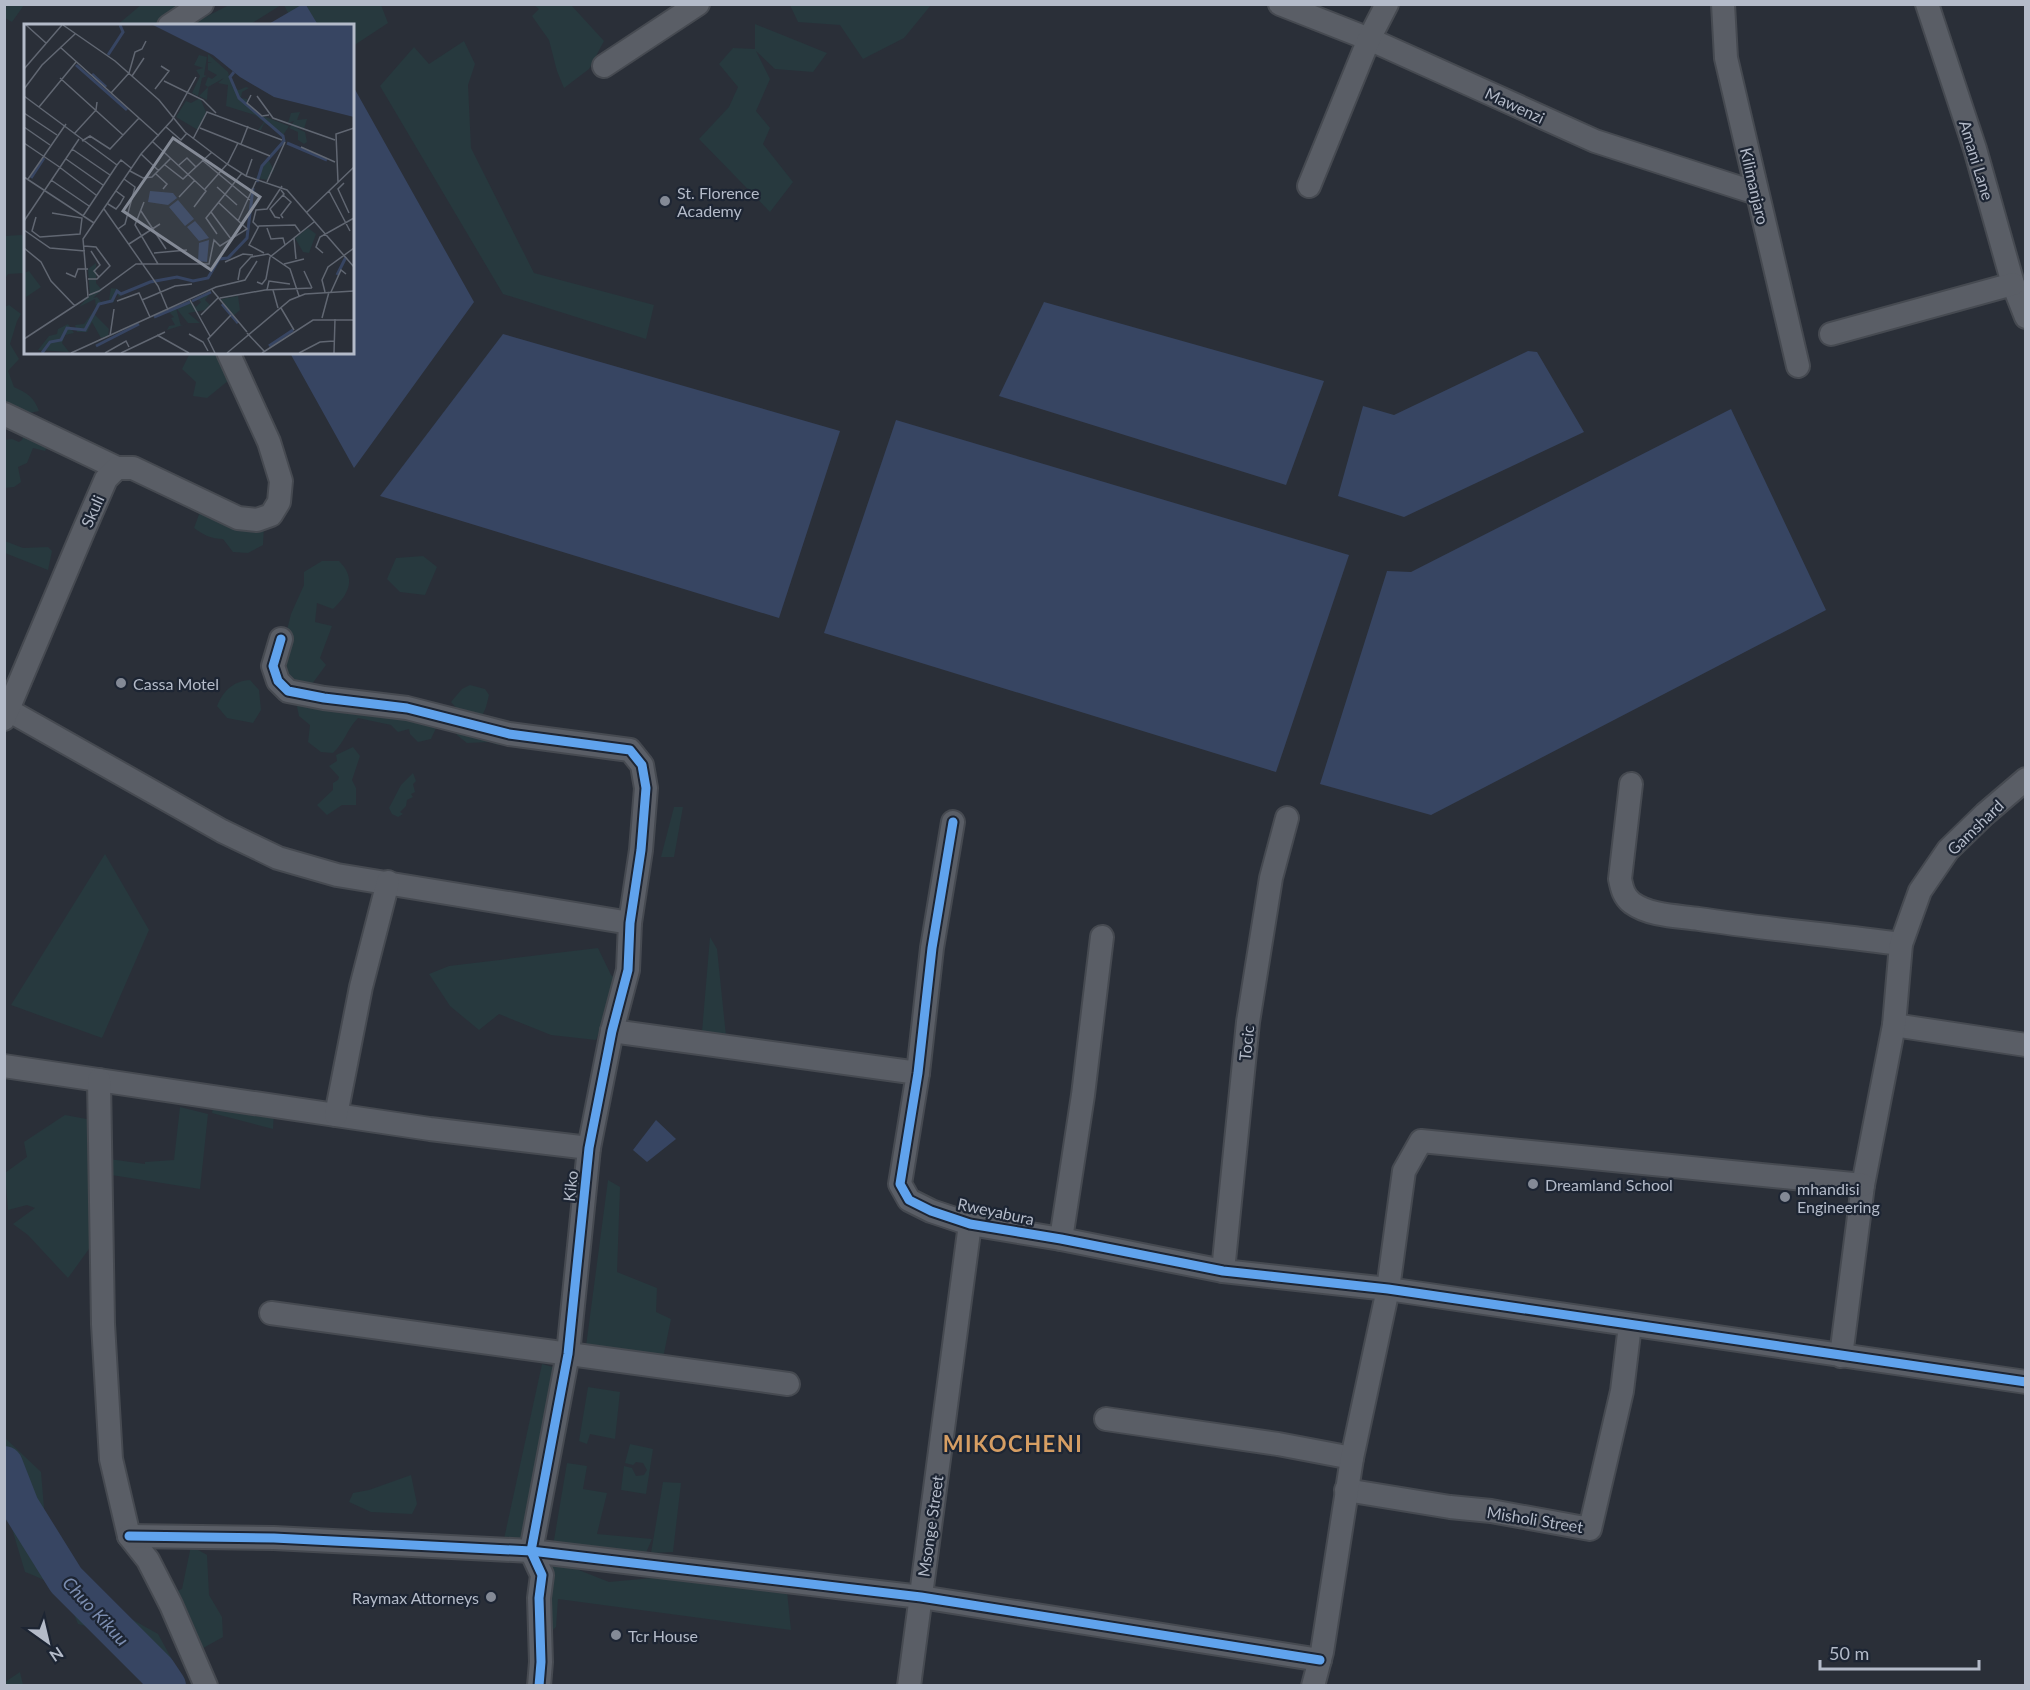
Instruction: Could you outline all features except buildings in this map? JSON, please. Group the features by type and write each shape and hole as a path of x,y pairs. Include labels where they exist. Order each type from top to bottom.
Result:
{"street":[{"path":"172,24 202,4"},
{"path":"604,66 698,4"},
{"name":"Mawenzi","path":"1280,4 1369,39 1595,141 1756,193"},
{"path":"1309,186 1369,39 1387,4"},
{"name":"Kilimanjaro","path":"1723,4 1726,58 1798,366"},
{"name":"Amani Lane","path":"1927,4 1975,149 2013,285 2025,317"},
{"path":"1831,334 2013,285"},
{"path":"4,414 117,468 133,468 238,518 257,520 271,515 279,502 281,481 269,442 229,354"},
{"name":"Skuli","path":"6,715 52,601 106,479 117,468"},
{"name":"Kiko","path":"281,639 273,666 278,681 288,692 407,708 509,734 630,750 642,765 646,788 645,813 630,923 628,970 612,1031 589,1148 568,1354 531,1551"},
{"path":"6,715 222,831 278,858 337,875 630,923"},
{"name":"Gamshard","path":"1841,1356 1863,1185 1894,1025 1901,944 1920,891 1948,850 2025,780"},
{"path":"1631,783 1620,879 1623,893 1632,903 1650,911 1762,929 1901,944"},
{"name":"Tocic","path":"1223,1271 1248,1022 1271,878 1287,818"},
{"name":"Rweyabura","path":"953,822 932,948 918,1073 900,1184 909,1200 931,1211 970,1224 1061,1239 1223,1271 1388,1289 2025,1382"},
{"path":"336,1115 361,987 388,882"},
{"path":"1061,1239 1083,1095 1102,937"},
{"path":"1894,1025 2025,1045"},
{"path":"612,1031 918,1073"},
{"path":"4,1066 430,1129 589,1148"},
{"path":"99,1080 103,1324 111,1459 129,1536 148,1560 162,1587 206,1686"},
{"path":"1313,1686 1320,1660 1352,1458 1388,1289 1404,1171 1422,1141 1863,1185"},
{"name":"Msonge Street","path":"909,1686 970,1224"},
{"path":"271,1313 788,1384"},
{"name":"Misholi Street","path":"1347,1490 1450,1507 1491,1511 1590,1529 1620,1402 1630,1325"},
{"path":"1106,1419 1278,1444 1352,1458"},
{"path":"129,1536 274,1538 531,1551 921,1598 1320,1660"},
{"path":"531,1551 542,1575 539,1599 541,1662 539,1686"}],"shaded area":[{"path":"4,5 24,5 12,22 5,18"},
{"path":"141,5 191,5 161,24 118,24"},
{"path":"229,5 281,5 251,24 192,24"},
{"path":"284,5 381,5 388,23 354,45 354,24 294,24"},
{"path":"534,5 571,5 604,41 589,69 564,88 549,40 532,16 539,9"},
{"path":"790,5 931,5 904,38 863,59 840,25 798,22"},
{"path":"755,24 827,53 813,72 775,69 756,51 770,79 756,111 770,128 763,144 793,182 770,212 699,139 729,107 738,87 719,64 733,48 755,49"},
{"path":"464,41 475,64 468,85 471,148 534,273 654,305 646,339 503,294 380,86 414,47 429,64"},
{"path":"5,236 24,236 24,273 8,274 5,279"},
{"path":"9,305 21,314 10,344 19,359 8,371 14,387 30,396 39,411 20,415 5,407 4,307"},
{"path":"190,354 224,354 229,380 207,398 193,396 196,382 182,369"},
{"path":"25,432 49,443 45,451 33,448 27,463 18,467 21,482 14,487 5,488 5,440 12,439 19,442"},
{"path":"201,509 264,525 263,545 248,553 233,552 223,539 208,536 194,528"},
{"path":"5,541 23,548 48,547 52,551 48,570 5,553"},
{"path":"423,556 437,567 425,595 400,592 387,579 396,558"},
{"path":"322,561 339,561 348,573 349,585 344,597 333,609 317,603 315,622 332,626 320,658 326,665 309,688 276,674 291,614 304,585 304,572"},
{"path":"250,680 259,690 261,710 253,723 227,718 217,706 222,696 239,682"},
{"path":"470,685 485,689 489,695 480,721 506,737 498,745 490,742 467,743 451,726 458,710 451,702 462,689"},
{"path":"296,702 374,708 447,729 436,728 431,739 418,742 410,734 409,729 398,732 391,725 358,718 333,753 321,752 308,742 310,725 299,716"},
{"path":"353,747 360,756 352,780 356,788 356,805 342,805 327,815 317,805 333,790 333,783 339,777 329,766 337,761 336,755"},
{"path":"413,773 416,781 413,784 415,792 411,794 413,797 407,800 406,806 400,812 403,814 398,817 392,814 389,808 401,785"},
{"path":"674,807 683,807 674,857 661,857"},
{"path":"105,854 149,930 102,1038 11,1005"},
{"path":"710,937 717,949 726,1036 702,1032"},
{"path":"598,948 611,975 624,985 605,1018 596,1040 551,1035 499,1014 479,1030 450,1006 429,974 449,966"},
{"path":"215,1096 274,1112 273,1129 212,1113"},
{"path":"180,1107 208,1114 200,1189 105,1174 113,1190 99,1235 68,1278 28,1235 13,1224 35,1208 27,1205 8,1210 5,1173 27,1157 24,1142 65,1115 92,1120 87,1146 97,1163 109,1159 145,1164 145,1162 174,1160"},
{"path":"608,1180 620,1187 617,1272 657,1288 656,1312 671,1319 662,1363 585,1354"},
{"path":"542,1364 560,1369 534,1546 502,1548"},
{"path":"588,1387 620,1392 615,1439 590,1434 587,1444 579,1441"},
{"path":"5,1438 41,1472 46,1531 73,1580 126,1616 158,1634 186,1685 151,1685 103,1630 78,1624 69,1603 59,1590 25,1572 5,1505"},
{"path":"630,1444 653,1449 646,1494 621,1490 624,1466 632,1468 636,1476 644,1475 647,1470 643,1463 636,1462 633,1465 625,1463"},
{"path":"567,1463 587,1466 583,1489 607,1493 597,1534 652,1539 645,1555 553,1546"},
{"path":"411,1475 417,1504 412,1514 371,1512 349,1502 353,1493 369,1490"},
{"path":"663,1482 681,1483 673,1552 651,1553"},
{"path":"191,1546 207,1555 209,1595 222,1617 223,1637 196,1652 169,1594 182,1589"},
{"path":"551,1559 609,1582 652,1578 786,1582 791,1630 558,1599 556,1627 537,1645"},
{"path":"20,1672 23,1685 5,1685 5,1682"}],"water":[{"path":"303,4 306,5 317,24 269,24"},
{"path":"354,88 474,302 354,468 291,354 354,354"},
{"path":"1044,302 1324,381 1286,485 999,396"},
{"path":"503,334 840,431 779,618 380,496"},
{"path":"1528,351 1537,352 1584,432 1404,517 1338,496 1363,406 1394,415"},
{"path":"1731,409 1826,610 1431,815 1320,784 1387,571 1411,572"},
{"path":"896,420 1349,555 1276,772 824,633"},
{"path":"656,1120 676,1139 647,1162 633,1150"}],"waterway":[{"name":"Chuo Kikuu","path":"4,1465 20,1506 66,1580 157,1671 167,1686"}],"cycle path":[{"path":"281,639 273,666 278,681 288,691 324,698 407,708 509,734 630,750 642,765 646,788 641,850 630,923 628,970 612,1031 589,1148 568,1354 531,1551 542,1575 539,1598 541,1662 539,1686"},
{"path":"953,822 932,948 918,1073 900,1184 909,1200 931,1211 970,1224 1061,1239 1223,1271 1388,1289 2026,1382"},
{"path":"129,1536 274,1538 531,1551 921,1597 1320,1660"}],"place":[{"name":"St. Florence Academy","path":"665,201"},
{"name":"Cassa Motel","path":"121,683"},
{"name":"Dreamland School","path":"1533,1184"},
{"name":"mhandisi Engineering","path":"1785,1197"},
{"name":"Raymax Attorneys","path":"491,1597"},
{"name":"Tcr House","path":"616,1635"}],"district":[{"name":"MIKOCHENI","path":"1013,1443"}]}
